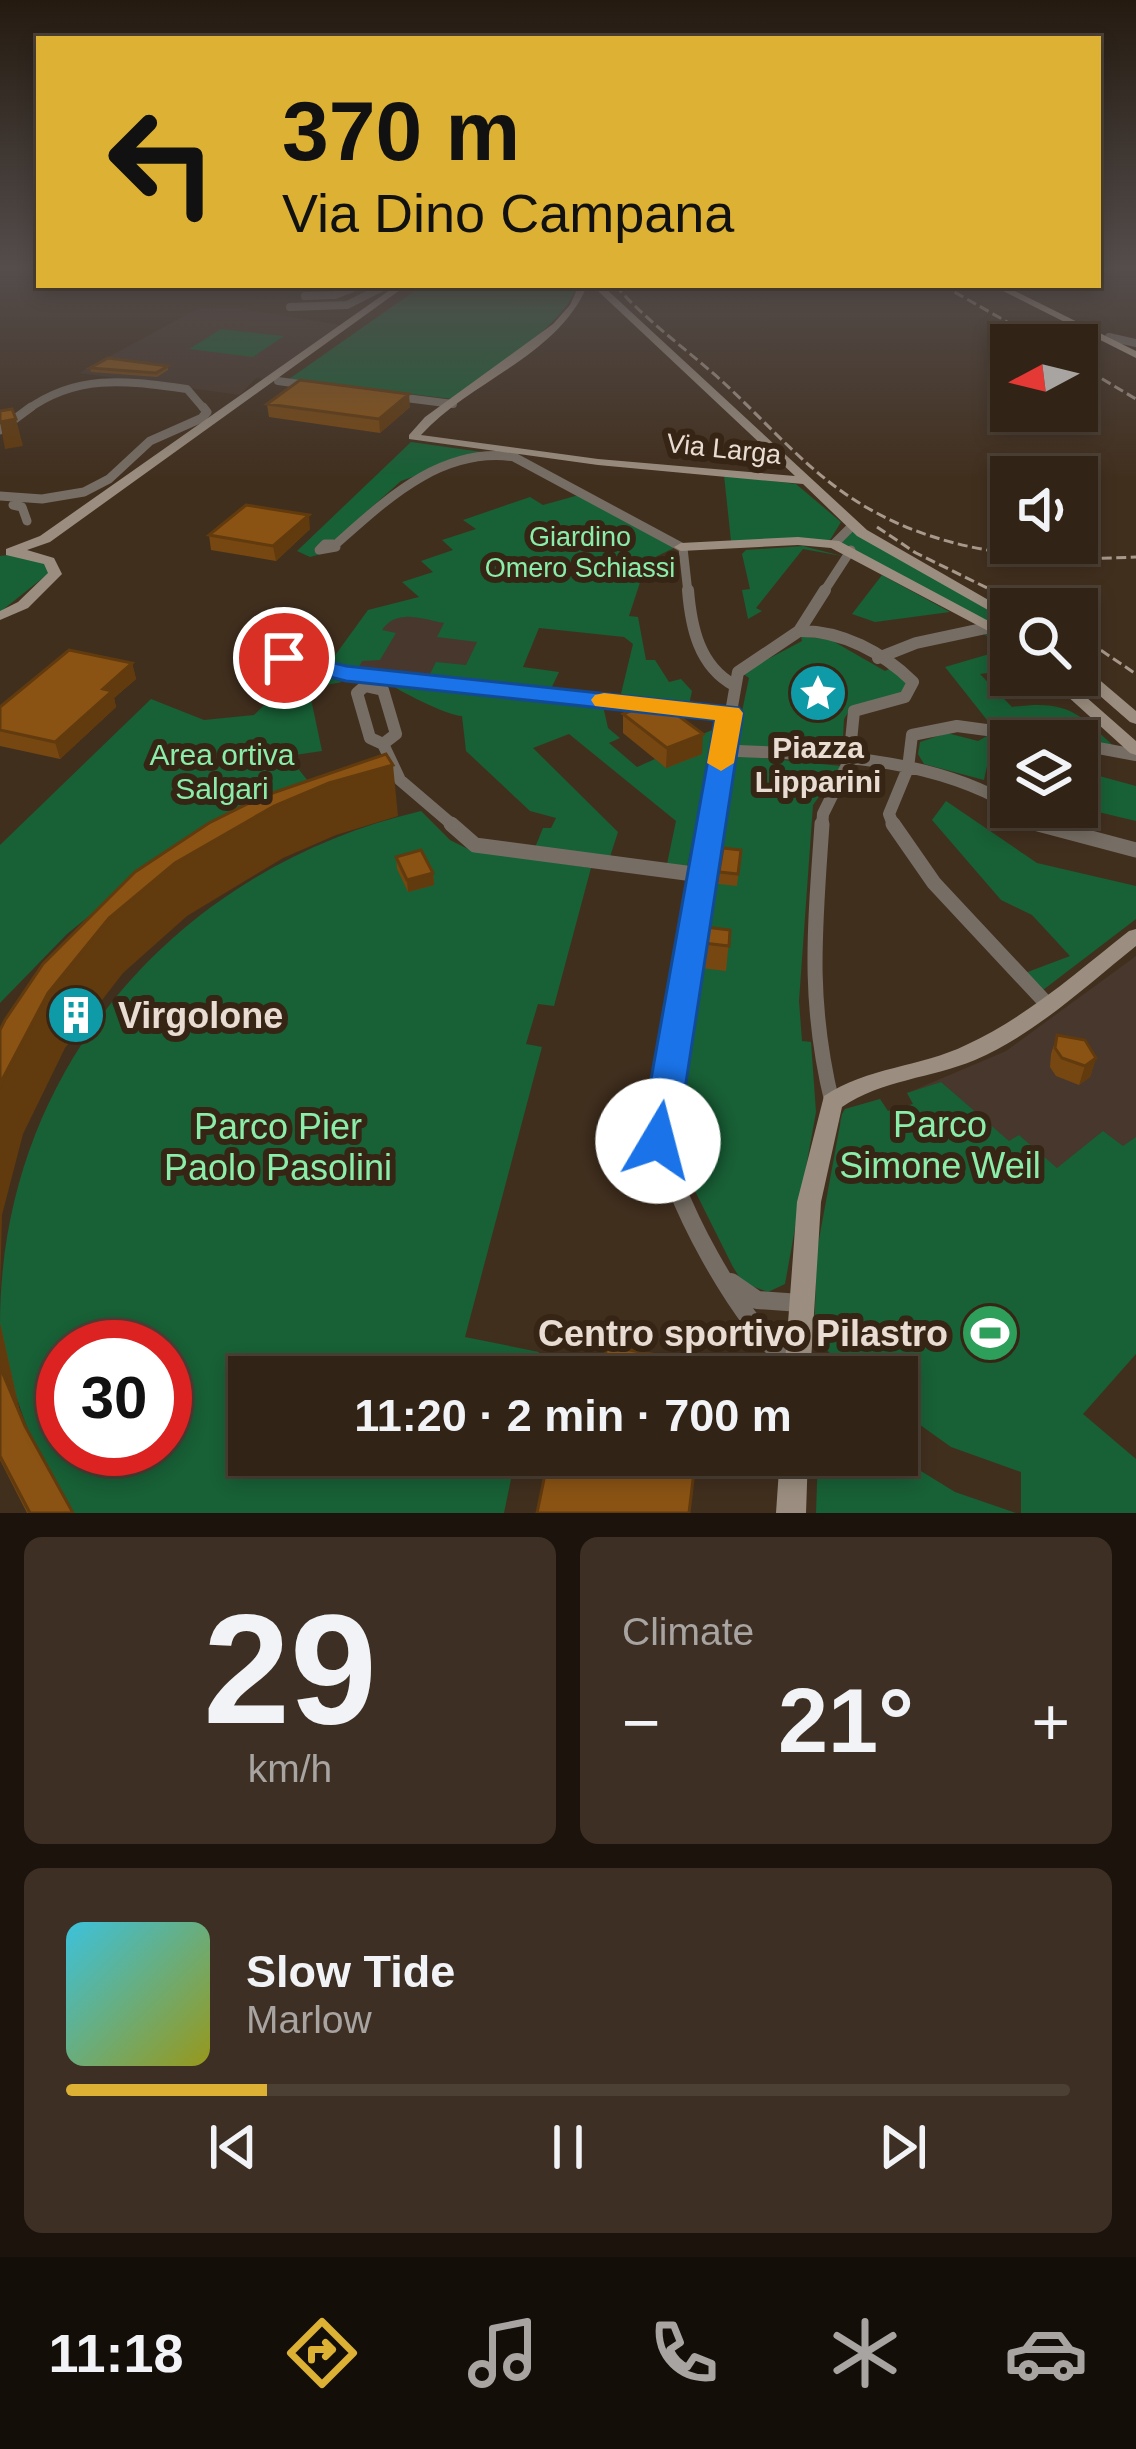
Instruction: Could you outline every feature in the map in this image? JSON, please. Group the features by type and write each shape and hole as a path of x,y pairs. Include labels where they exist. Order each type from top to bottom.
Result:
{"street":[{"path":"6,553 49,536 334,337"},
{"path":"46,559 53,542 335,337"},
{"path":"376,394 453,404 541,337"},
{"path":"652,337 805,481"},
{"path":"0,430 49,394 92,380 187,389 207,412 196,422 140,447 112,477 92,488 37,500 0,500"},
{"path":"278,381 314,386"},
{"name":"Via Larga","path":"453,404 415,433 415,439 512,456 533,455"},
{"name":"Via Larga","path":"335,545 403,483 492,452 533,455 805,481 886,550 990,607"},
{"path":"512,456 681,547 687,555 688,600 698,645 724,681 734,685"},
{"path":"0,500 22,507 27,521"},
{"path":"834,544 853,525"},
{"path":"681,547 798,541 834,544 990,626"},
{"path":"775,1356 748,1327 658,1141 734,685 744,665 800,631 850,550"},
{"path":"0,616 50,582 55,571 46,559 6,553"},
{"path":"878,658 916,643 990,627"},
{"path":"798,1356 809,1202 832,1102 816,1037 812,979 823,814 849,763 854,711 905,697 913,688 908,676 829,632 800,631"},
{"path":"284,658 346,673 730,713"},
{"path":"383,745 396,734 383,690 365,686 357,693 370,738 383,745 395,781 475,845 700,875"},
{"path":"1098,686 1136,719"},
{"path":"1075,696 1136,753"},
{"path":"1117,702 1136,698"},
{"path":"990,729 957,726 912,735 889,814 899,838 973,929 1048,1004"},
{"path":"1098,747 1136,753"},
{"path":"723,750 849,763 978,784 990,792"},
{"path":"1051,828 1136,850"},
{"path":"832,1102 844,1092 968,1054 1048,1004 1136,936"},
{"path":"724,1276 758,1300 802,1303"},
{"path":"791,1513 793,1476"}],"shaded area":[{"path":"146,337 330,337 270,380 256,378 240,395 79,373"},
{"path":"420,597 536,601 473,683 341,669 368,610"},
{"path":"1136,956 1136,1237 839,1122 845,1109 880,1099 887,1111 913,1104 907,1093 1006,1051"}],"green space":[{"path":"209,337 283,337 253,357 189,349"},
{"path":"349,337 536,337 452,399 289,379"},
{"path":"411,442 482,452 401,481 336,539 316,546 314,551 321,554 310,557 297,551"},
{"path":"724,475 796,484 841,522 830,540 731,541"},
{"name":"Giardino Omero Schiassi","path":"586,493 676,547 647,561 629,616 638,617 646,660 655,660 669,682 681,679 692,691 689,705 620,698 633,644 624,637 539,628 523,667 559,672 550,691 428,678 436,662 466,665 477,642 437,637 444,623 419,618 402,617 388,623 382,630 396,633 380,660 362,661 357,671 328,665 368,610 419,597 402,582 433,572 421,561 453,550 442,540 476,529 463,520 530,497 543,505"},
{"path":"852,531 990,611 990,623 840,542"},
{"path":"803,546 842,556 803,549 756,608 762,611 748,619 742,590 750,589 742,554"},
{"path":"0,556 45,563 49,573 0,612"},
{"path":"882,575 950,612 875,622 852,614"},
{"name":"Piazza Lipparini","path":"801,636 831,640 885,671 891,668 908,685 905,691 850,709 844,719 842,755 735,745 749,678 742,673 802,641"},
{"path":"990,654 990,673 980,674 990,684 990,696 1001,696 1012,707 1061,708 1084,720 987,720 945,667"},
{"name":"Area ortiva Salgari","path":"302,668 342,682 321,686 311,699 322,751 288,756 316,791 120,891 67,934 0,1003 0,845 151,699 204,720 254,715"},
{"path":"386,682 603,706 608,728 620,738 609,743 637,767 655,759 667,768 685,741 715,729 687,867 667,864 676,821 569,734 533,748 618,832 609,860 534,850 543,828 551,828 556,818 530,811 466,751 462,716"},
{"path":"1098,731 1119,751 1098,746"},
{"path":"947,733 978,741 990,735 990,766 984,780 924,764 918,754 920,742"},
{"path":"733,755 841,766 813,805 799,1001 802,1041 811,1042 816,1112 785,1284 768,1292 743,1283 667,1135 723,778"},
{"path":"1098,776 1136,786 1136,821 1098,812"},
{"path":"946,801 1037,863 1136,886 1136,919 1043,990 1025,973 1070,956 1032,915 1001,900 932,820"},
{"name":"Parco Pier Paolo Pasolini","path":"421,811 450,840 470,850 591,868 554,1006 538,1004 526,1044 542,1047 465,1337 539,1352 538,1356 228,1356 228,1476 512,1476 504,1513 67,1513 49,1476 192,1476 192,1320 36,1320 36,1447 25,1422 0,1325 8,1230 33,1141 71,1061 122,990 184,928 256,878 335,838"},
{"name":"Centro sportivo Pilastro","path":"941,1082 1009,1141 1019,1135 1057,1168 1103,1131 1123,1146 1136,1137 1136,1354 1083,1414 1136,1459 1136,1513 1021,1513 1021,1472 951,1447 918,1423 918,1356 833,1356 814,1336 817,1250 842,1114 880,1099 888,1111 913,1104 907,1093"},
{"path":"918,1469 955,1492 1016,1513 816,1513 817,1476 918,1476"}],"building":[{"path":"108,358 168,366 156,373 90,368"},
{"path":"300,380 409,394 379,419 267,404"},
{"path":"12,409 16,419 0,422 0,411"},
{"path":"246,505 309,515 273,546 209,535"},
{"path":"69,650 132,663 103,689 112,691 55,742 0,730 0,707"},
{"path":"657,700 703,734 667,748 623,714"},
{"path":"386,754 393,765 329,783 274,806 175,863 109,918 48,993 0,1089 0,1030 5,1020 43,964 135,872 209,823 261,797"},
{"path":"723,848 741,850 738,874 719,872"},
{"path":"421,850 433,873 407,880 396,857"},
{"path":"705,927 730,930 729,946 703,943"},
{"path":"1057,1035 1085,1040 1096,1058 1085,1066 1062,1058 1055,1048"},
{"path":"607,1346 663,1356 605,1356"},
{"path":"0,1367 36,1446 36,1476 53,1476 73,1513 30,1513 0,1456"},
{"path":"545,1476 693,1476 689,1513 537,1513"}],"railway":[{"path":"669,337 818,473 885,517 919,532 990,551 1063,558 1136,557"},
{"path":"1098,376 1136,399"},
{"path":"877,527 916,553 990,589"},
{"path":"1098,648 1136,674"}],"slow traffic":[{"path":"604,700 730,713 721,763"}],"place":[{"name":"Piazza Lipparini","path":"818,693"},
{"name":"Virgolone","path":"76,1015"},
{"name":"Centro sportivo Pilastro","path":"990,1333"}],"route":[{"path":"284,658 346,673 730,713 658,1141"}],"park label":[{"name":"Parco Simone Weil","path":"940,1144"}]}
